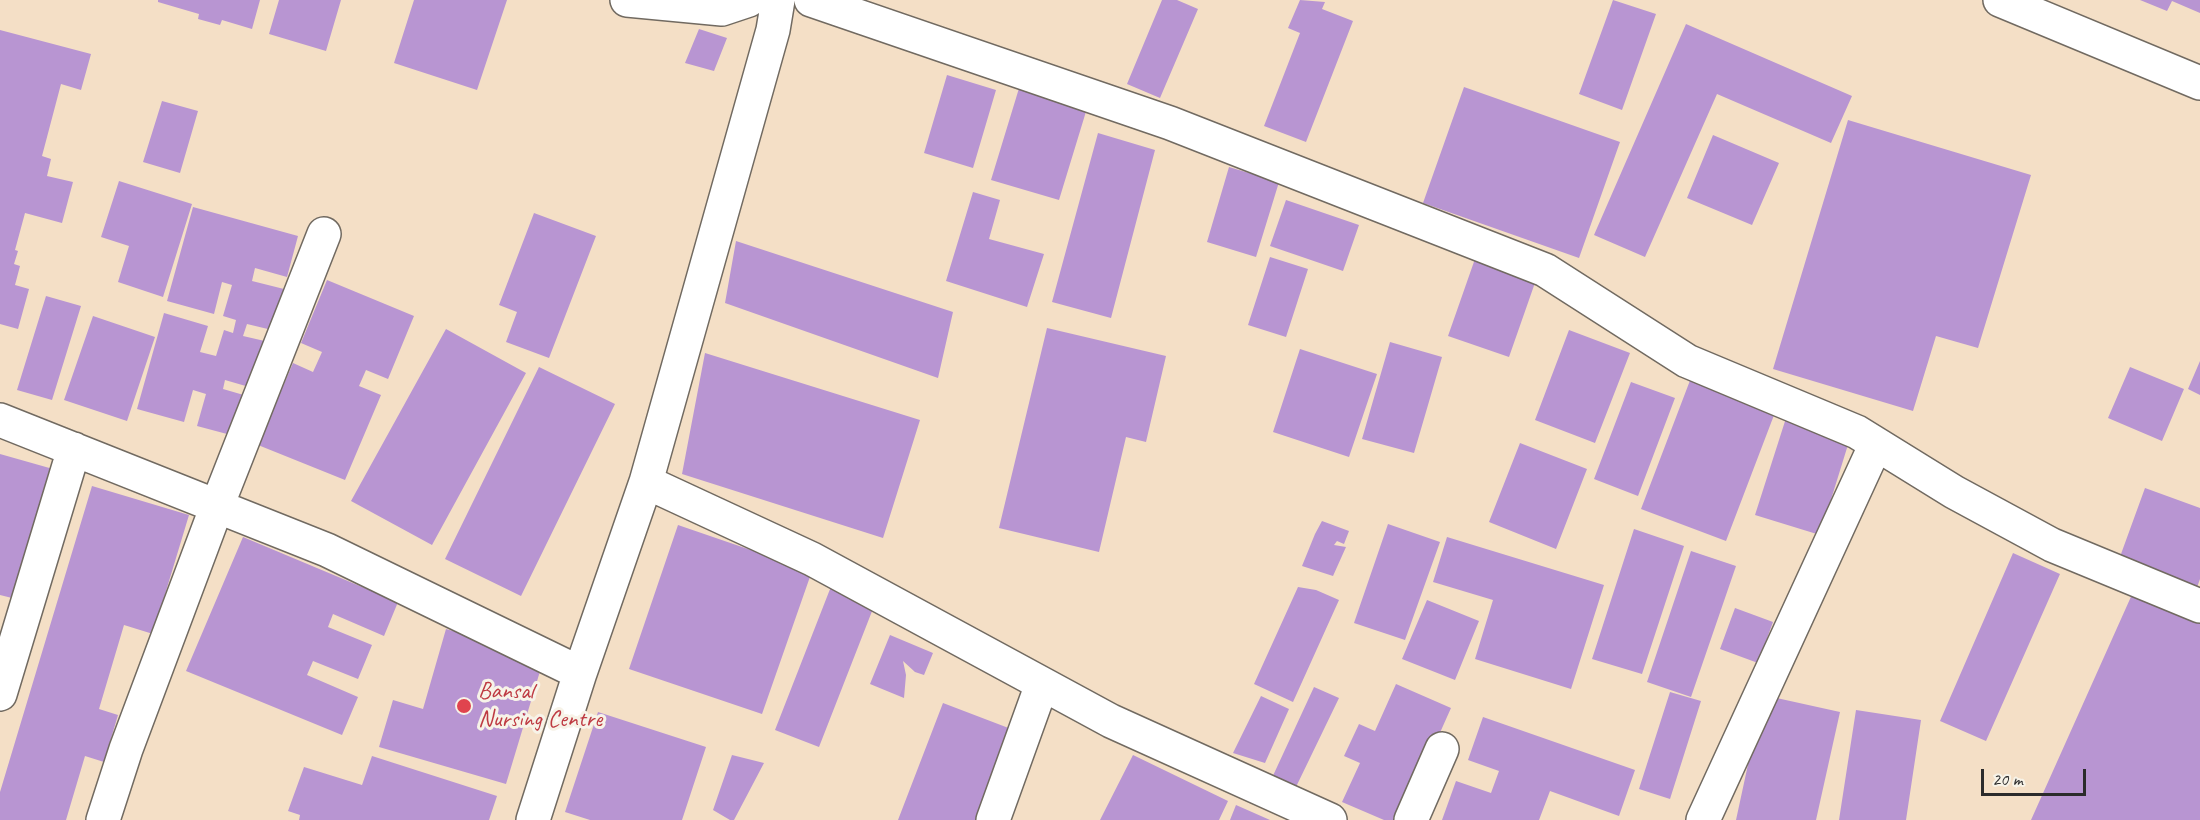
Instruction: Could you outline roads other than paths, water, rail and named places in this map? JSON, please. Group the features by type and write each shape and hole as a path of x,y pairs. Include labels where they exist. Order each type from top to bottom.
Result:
{"street":[{"path":"627,0 722,9 749,0"},
{"path":"533,820 580,673 646,483 773,30 778,0"},
{"path":"811,0 1170,123 1545,270 1687,361 1857,432 1954,492 2052,545 2200,606"},
{"path":"2000,0 2200,83"},
{"path":"103,820 126,749 217,506 324,234"},
{"path":"0,420 327,550 580,673"},
{"path":"1703,820 1876,444"},
{"path":"0,694 74,449"},
{"path":"646,483 812,559 1111,721 1329,820"},
{"path":"993,820 1042,684"},
{"path":"1411,820 1442,749"}],"place":[{"name":"Bansal Nursing Centre","path":"464,706"}]}
